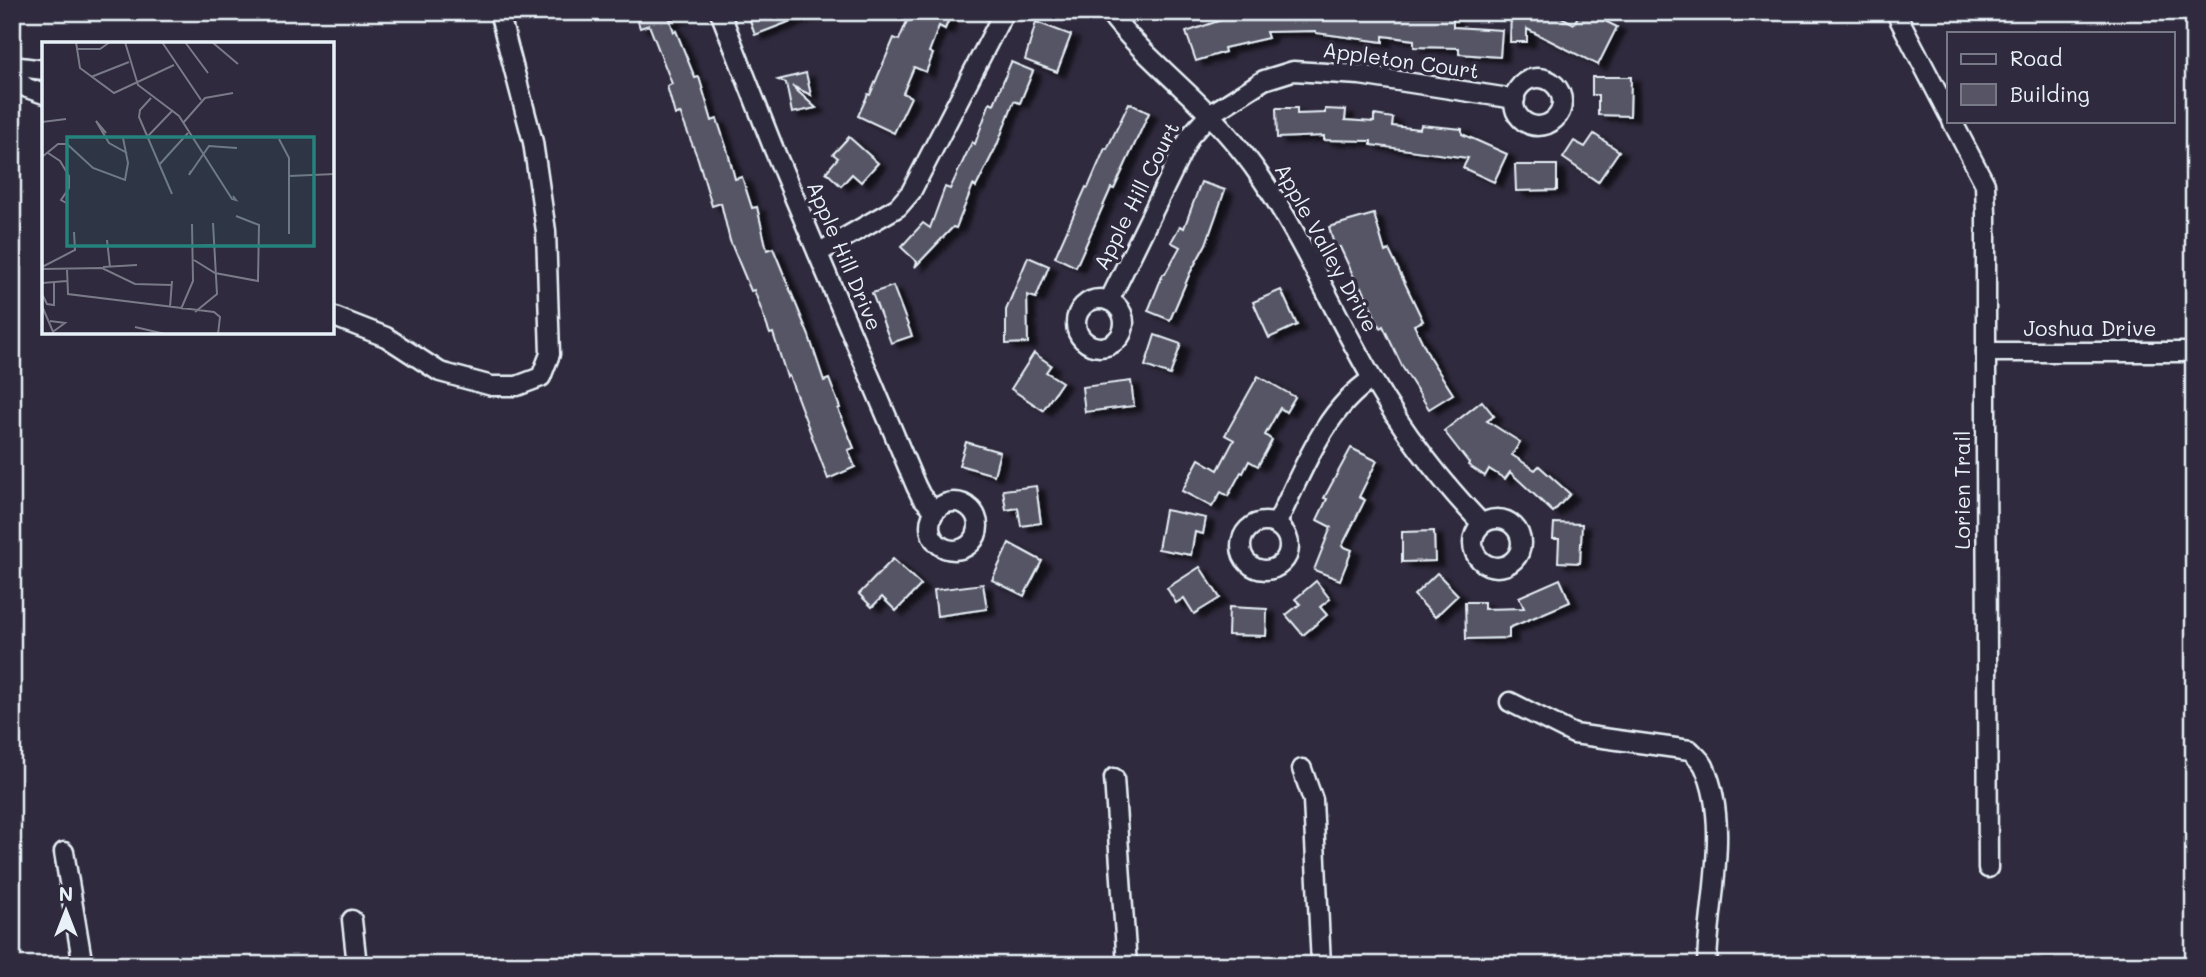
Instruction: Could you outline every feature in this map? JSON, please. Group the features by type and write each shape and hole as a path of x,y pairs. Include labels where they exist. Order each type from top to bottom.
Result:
{"street":[{"path":"334,317 386,337 440,372 492,386 517,386 541,377 550,354 546,231 533,142 499,12"},
{"name":"Apple Hill Drive","path":"720,12 773,147 916,486 935,511"},
{"path":"818,253 898,207 911,192 1004,12"},
{"name":"Apple Valley Drive","path":"1109,12 1141,51 1176,82 1242,152 1279,205 1373,379 1406,433 1427,462 1482,524"},
{"path":"1898,17 1947,111"},
{"path":"12,66 42,71"},
{"name":"Appleton Court","path":"1209,115 1264,80 1293,71 1360,75 1515,99"},
{"path":"12,76 27,88 42,93"},
{"name":"Apple Hill Court","path":"1110,301 1190,136 1209,115"},
{"name":"Lorien Trail","path":"1953,122 1985,184 1988,867"},
{"name":"Joshua Drive","path":"1986,352 2194,352"},
{"path":"1276,525 1333,416 1346,400 1373,379"},
{"path":"1510,702 1574,734 1690,750 1703,764 1712,790 1717,819 1707,965"},
{"path":"1302,769 1313,800 1321,965"},
{"path":"1114,778 1127,965"},
{"path":"64,852 81,965"},
{"path":"352,919 357,965"}],"building":[{"path":"635,12 680,12 681,17 670,20 674,32 676,31 695,78 699,77 712,121 717,119 735,179 742,177 752,208 757,207 767,250 773,248 809,336 824,381 829,379 854,448 848,450 855,467 828,479 789,376 787,377 773,333 770,334 754,290 751,291 730,241 721,203 712,206 680,113 675,115 667,86 672,84 649,25 640,28"},
{"path":"747,12 812,12 812,13 755,35"},
{"path":"906,12 952,12 945,29 939,26 929,52 933,54 926,72 914,67 903,93 911,97 894,133 858,116 894,38 899,40 910,14"},
{"path":"1241,12 1453,12 1453,27 1502,30 1500,57 1459,54 1459,48 1414,47 1414,40 1383,36 1383,42 1316,31 1266,32 1268,38 1224,48 1225,52 1196,61 1186,32"},
{"path":"1511,12 1552,12 1574,24 1580,12 1587,12 1617,27 1598,65 1527,29 1527,42 1510,42"},
{"path":"1036,22 1071,35 1057,72 1025,60"},
{"path":"1011,62 1033,71 1020,103 1014,101 997,145 976,187 973,185 956,228 953,227 915,267 917,262 901,247 923,223 930,228 945,187 950,189 972,142 975,144 990,102 994,104"},
{"path":"806,73 811,95 792,86 816,108 792,113 786,83 778,80"},
{"path":"1592,77 1631,77 1630,116 1598,115 1598,95 1592,95"},
{"path":"1129,103 1149,113 1114,189 1111,188 1076,267 1055,257 1086,187 1088,188"},
{"path":"1276,108 1297,108 1297,114 1325,113 1325,109 1346,110 1345,120 1374,122 1374,115 1393,118 1392,126 1420,129 1421,125 1462,129 1462,134 1507,154 1494,182 1463,168 1468,158 1371,145 1371,141 1324,140 1324,136 1277,138"},
{"path":"1594,134 1619,151 1598,182 1563,158 1574,141 1585,147"},
{"path":"849,137 878,163 861,182 852,174 841,186 826,172 838,158 833,154"},
{"path":"1515,165 1557,165 1557,190 1516,191"},
{"path":"1201,182 1225,190 1206,244 1170,320 1148,311 1163,274 1180,247 1171,242 1180,226 1184,228"},
{"path":"1374,214 1385,252 1389,250 1423,321 1414,325 1430,358 1453,394 1429,409 1403,368 1383,326 1380,328 1340,247 1335,248 1329,227"},
{"path":"1028,257 1049,266 1036,298 1027,295 1028,343 1006,344 1006,310"},
{"path":"893,286 912,336 891,343 872,293"},
{"path":"1281,290 1297,325 1269,338 1253,302"},
{"path":"1155,335 1181,344 1170,375 1145,366"},
{"path":"1034,353 1051,365 1046,372 1062,382 1043,410 1011,389"},
{"path":"1258,376 1295,397 1286,412 1280,408 1265,435 1272,440 1258,466 1249,461 1228,496 1221,492 1212,507 1182,491 1199,459 1218,470 1234,440 1225,435"},
{"path":"1131,381 1134,406 1085,412 1082,387"},
{"path":"1482,401 1494,416 1487,421 1520,442 1512,455 1535,470 1539,466 1570,494 1553,512 1510,472 1505,479 1489,469 1485,476 1468,465 1444,431"},
{"path":"966,442 1000,452 994,475 959,465"},
{"path":"1351,448 1377,461 1359,497 1365,500 1342,546 1352,550 1340,580 1314,570 1331,527 1317,520 1327,499 1324,498"},
{"path":"1036,486 1041,523 1021,526 1018,508 1006,510 1003,490"},
{"path":"1165,510 1206,518 1203,534 1195,532 1191,555 1158,549"},
{"path":"1554,523 1582,524 1580,563 1558,562 1559,539 1553,539"},
{"path":"1434,531 1435,561 1402,562 1402,532"},
{"path":"1009,543 1042,561 1024,596 992,580"},
{"path":"893,559 921,585 896,611 882,597 872,607 859,594"},
{"path":"1200,567 1220,598 1194,614 1184,598 1176,603 1167,588"},
{"path":"1437,573 1458,595 1435,617 1414,595"},
{"path":"1560,579 1570,602 1509,628 1509,638 1466,639 1465,602 1484,602 1484,609 1524,608 1519,597"},
{"path":"1316,581 1330,599 1320,607 1327,615 1303,635 1286,615 1300,604 1295,599"},
{"path":"983,584 987,609 937,616 934,590"},
{"path":"1229,607 1267,609 1266,636 1228,635"}]}
